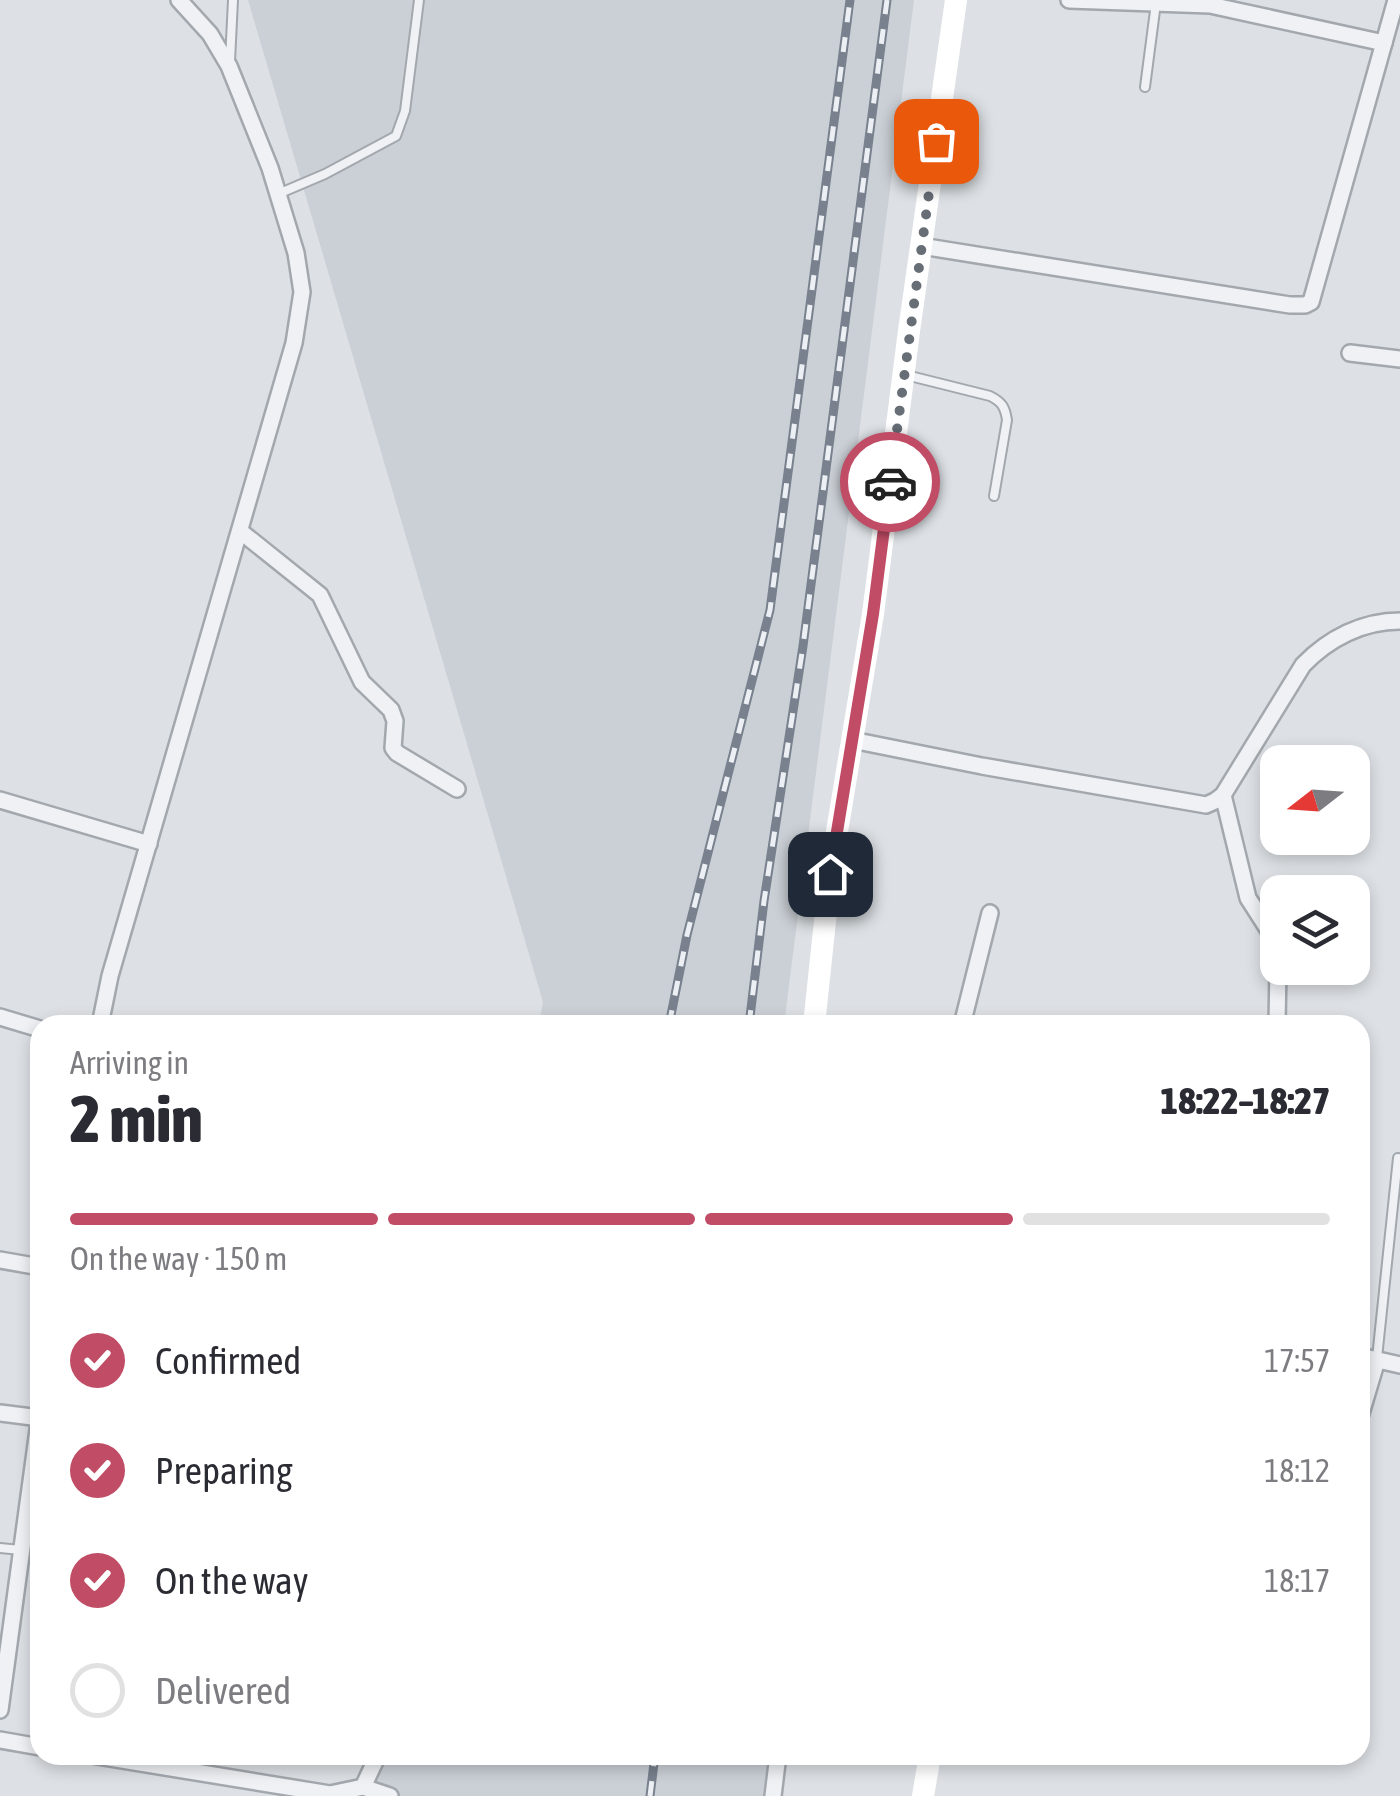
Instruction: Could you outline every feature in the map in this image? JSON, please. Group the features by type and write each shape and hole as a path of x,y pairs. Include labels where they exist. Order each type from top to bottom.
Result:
{"street":[{"path":"102,1015 110,976 294,344 302,292 296,254 270,168 229,66 210,34 179,0"},
{"path":"815,1015 830,874 873,614 956,0"},
{"path":"1069,0 1231,8 1384,43"},
{"path":"921,246 1257,300 1311,302 1396,0"},
{"path":"1350,353 1400,359"},
{"path":"240,531 320,595 362,682 392,710 393,748 397,754 457,789"},
{"path":"852,740 1206,805 1223,795 1310,657 1354,629 1370,623 1400,621"},
{"path":"1223,795 1248,898 1260,916"},
{"path":"0,800 149,844"},
{"path":"964,1015 990,913"},
{"path":"1277,1015 1278,985"},
{"path":"0,1017 30,1026"},
{"path":"0,1260 30,1265"},
{"path":"1370,1358 1400,1365"},
{"path":"1370,1383 1377,1360"},
{"path":"0,1413 30,1415"},
{"path":"0,1710 6,1612 30,1483"},
{"path":"0,1740 30,1744"},
{"path":"152,1765 330,1794 363,1787 390,1796"},
{"path":"363,1787 373,1765"},
{"path":"773,1796 777,1765"},
{"path":"924,1796 929,1765"}],"lane":[{"path":"229,66 234,0"},
{"path":"278,194 396,136 405,111 419,0"},
{"path":"1145,87 1156,3"},
{"path":"904,374 990,396 1006,408 994,496"},
{"path":"1377,1360 1398,1158"},
{"path":"0,1548 20,1550"}],"shaded area":[{"path":"248,0 914,0 785,1015 541,1015 543,1002"},
{"path":"365,1765 775,1765 770,1796 356,1796"}],"railway":[{"path":"671,1015 687,935 770,610 850,0"},
{"path":"750,1015 803,646 887,0"},
{"path":"650,1796 654,1765"}],"way so far":[{"path":"890,482 936,141"}],"route":[{"path":"830,874 873,614 890,482"}]}
